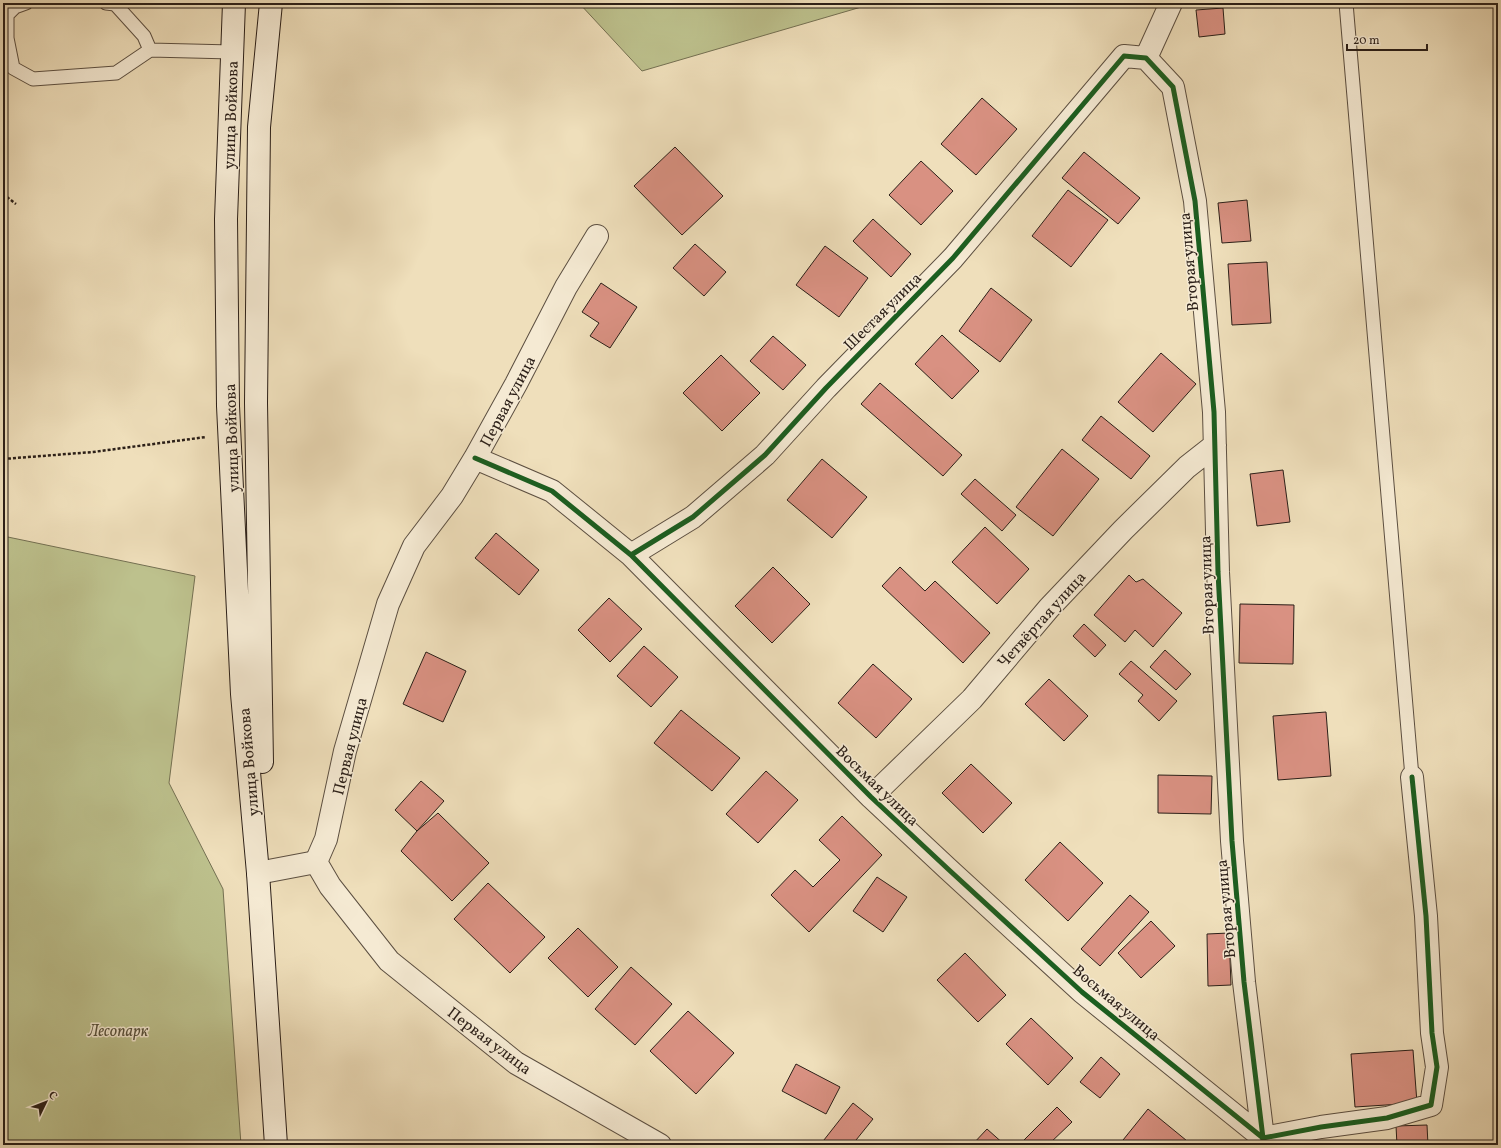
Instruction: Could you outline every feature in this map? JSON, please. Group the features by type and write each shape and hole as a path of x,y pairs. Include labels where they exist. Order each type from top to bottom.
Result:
{"street":[{"name":"улица Войкова","path":"234,3 226,219 228,406 242,694 258,873 276,1145"},
{"name":"улица Войкова","path":"258,873 262,766 256,403 259,127 271,3"},
{"path":"1146,58 1171,3"},
{"name":"Шестая улица","path":"630,556 693,517 765,455 826,388 953,258 1124,56 1146,58"},
{"name":"Вторая улица","path":"1146,58 1173,86 1195,201 1214,412 1218,572 1232,841 1244,982 1262,1141"},
{"name":"Первая улица","path":"597,236 566,287 516,384 475,458 452,496 414,546 388,604 345,751 326,839 316,862 330,886 389,961 516,1063 660,1145"},
{"name":"Четвёртая улица","path":"870,797 972,698 1048,608 1122,530 1187,467 1215,445"},
{"name":"Восьмая улица","path":"475,458 552,491 630,556 870,797 1082,992 1262,1141"},
{"path":"1262,1141 1321,1127 1387,1118 1431,1105 1437,1067 1432,1033 1426,916 1412,777"},
{"path":"258,873 316,862"}],"lane":[{"path":"26,3 15,7 7,15 7,38 13,68 33,79 116,73 150,50 232,52"},
{"path":"106,3 115,4 144,36 150,50"},
{"path":"1346,3 1412,777"}],"path":[{"path":"3,194 16,204"},
{"path":"3,459 93,452 230,434"}],"green space":[{"path":"579,3 875,3 642,71"},
{"name":"Лесопарк","path":"3,536 195,576 169,783 223,889 241,1145 3,1145"}],"building":[{"path":"1223,8 1225,34 1199,37 1196,10"},
{"path":"982,98 1017,129 976,175 941,144"},
{"path":"675,147 723,196 682,235 634,186"},
{"path":"1084,152 1140,198 1118,224 1062,178"},
{"path":"921,161 953,191 921,225 889,195"},
{"path":"1068,190 1108,220 1071,267 1032,236"},
{"path":"1247,200 1251,241 1222,243 1218,203"},
{"path":"873,219 911,254 891,277 853,241"},
{"path":"695,244 726,272 704,296 673,268"},
{"path":"825,246 868,278 839,317 796,285"},
{"path":"1267,262 1271,323 1232,325 1228,264"},
{"path":"601,283 637,307 610,348 590,336 599,323 582,312"},
{"path":"991,288 1032,320 1000,362 959,331"},
{"path":"942,335 979,371 952,399 915,364"},
{"path":"773,336 806,365 783,390 750,361"},
{"path":"1161,353 1196,384 1153,432 1118,402"},
{"path":"721,355 760,393 722,431 683,393"},
{"path":"880,383 962,455 943,476 861,404"},
{"path":"1101,416 1150,456 1131,479 1082,440"},
{"path":"1062,449 1099,479 1053,536 1016,507"},
{"path":"822,459 867,497 832,538 787,500"},
{"path":"1283,470 1290,522 1257,526 1250,474"},
{"path":"975,479 1016,515 1002,531 961,494"},
{"path":"985,527 1029,569 997,604 952,562"},
{"path":"496,533 539,570 519,595 475,558"},
{"path":"773,567 810,604 772,643 735,606"},
{"path":"900,567 925,591 935,581 990,633 963,663 882,586"},
{"path":"1129,575 1136,582 1143,579 1182,613 1153,647 1135,630 1125,642 1094,615"},
{"path":"609,598 642,629 610,662 578,630"},
{"path":"1240,604 1294,605 1293,664 1239,663"},
{"path":"1084,624 1106,645 1095,657 1073,636"},
{"path":"644,646 678,677 651,707 617,676"},
{"path":"1165,650 1191,674 1176,690 1150,667"},
{"path":"426,652 466,671 443,722 403,704"},
{"path":"1131,661 1177,701 1159,721 1138,701 1143,695 1119,674"},
{"path":"873,664 912,699 876,738 838,703"},
{"path":"1049,679 1088,716 1064,741 1025,704"},
{"path":"681,710 740,758 712,791 654,743"},
{"path":"1326,712 1331,776 1278,780 1273,716"},
{"path":"971,764 1012,803 983,833 942,793"},
{"path":"766,771 798,800 758,843 726,814"},
{"path":"1158,775 1212,776 1211,814 1158,813"},
{"path":"421,781 444,801 417,831 395,810"},
{"path":"438,813 489,863 452,901 401,851 417,831"},
{"path":"842,816 882,855 809,932 771,895 795,870 813,887 840,860 819,840"},
{"path":"1060,842 1103,883 1068,921 1025,880"},
{"path":"877,877 907,897 883,932 853,911"},
{"path":"488,883 545,937 510,973 454,919"},
{"path":"1130,895 1149,912 1100,966 1081,949"},
{"path":"1151,921 1175,946 1141,978 1118,953"},
{"path":"578,928 618,967 588,997 548,958"},
{"path":"1229,933 1231,985 1208,986 1207,934"},
{"path":"965,953 1006,995 978,1022 937,980"},
{"path":"631,967 672,1004 635,1045 595,1009"},
{"path":"688,1011 734,1053 696,1094 650,1051"},
{"path":"1031,1018 1073,1058 1048,1085 1006,1044"},
{"path":"1413,1050 1417,1103 1355,1107 1351,1054"},
{"path":"1101,1057 1120,1074 1100,1098 1080,1082"},
{"path":"796,1064 840,1087 826,1114 782,1091"},
{"path":"853,1103 873,1119 852,1145 820,1145"},
{"path":"1057,1107 1072,1122 1048,1145 1025,1145 1022,1142"},
{"path":"1148,1109 1192,1145 1119,1145"},
{"path":"1427,1125 1428,1145 1397,1145 1396,1126"},
{"path":"987,1129 1005,1145 972,1145"}],"cycle path":[{"path":"631,555 693,517 765,455 826,388 953,258 1124,56 1146,58 1173,87 1195,201 1214,412 1218,572 1232,841 1244,982 1263,1138 1262,1145"},
{"path":"475,458 552,491 631,555 871,797 948,869 1082,992 1263,1138 1321,1127 1387,1118 1431,1105 1437,1067 1432,1033 1426,916 1412,777"}]}
